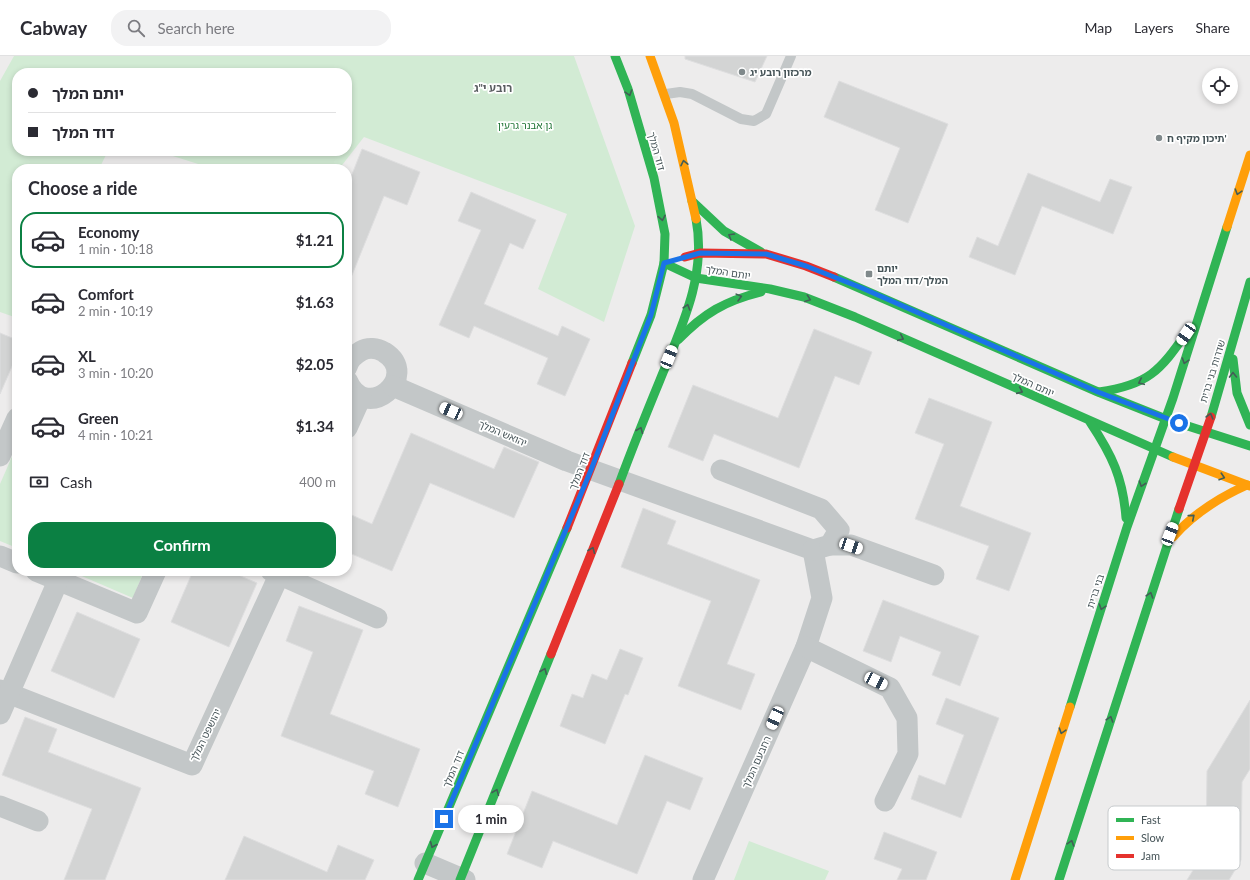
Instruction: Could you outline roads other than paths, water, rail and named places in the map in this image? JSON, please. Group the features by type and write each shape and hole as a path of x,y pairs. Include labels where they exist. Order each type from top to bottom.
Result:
{"street":[{"name":"דוד המלך","path":"422,871 591,470 651,315 664,263 665,234 654,178 628,89 615,56"},
{"path":"422,871 462,879 675,343 696,278 700,253 692,201 666,94 650,56"},
{"path":"1098,392 1121,390 1142,383 1154,375 1170,357 1202,311 1250,155"},
{"path":"692,201 710,222 723,231 766,254"},
{"name":"יותם המלך","path":"664,263 700,253 766,254 806,266 850,283 1098,392 1166,419 1250,446"},
{"name":"יותם המלך","path":"664,263 696,278 770,289 804,297 855,317 1090,422 1195,467 1248,485"},
{"name":"שדרות בני ברית","path":"1195,467 1250,282"},
{"path":"675,343 693,324 713,309 734,298 770,289"},
{"name":"בני ברית","path":"1015,880 1127,527 1166,419 1202,311"},
{"path":"1233,340 1233,381 1236,394 1250,425"},
{"path":"352,358 364,349 372,348 382,351 389,356 394,363 396,377 393,386 386,393 378,397 370,399 361,396 352,389"},
{"name":"יהואש המלך","path":"393,386 591,470"},
{"path":"352,417 361,396"},
{"path":"1090,422 1118,466 1125,492 1127,527"},
{"path":"2,447 12,428"},
{"path":"1059,880 1166,546 1195,467"},
{"path":"591,470 822,548 851,546 934,575"},
{"path":"721,470 821,509 839,530 822,548"},
{"path":"1166,546 1187,521 1209,502 1248,485"},
{"name":"רחבעם המלך","path":"703,880 806,647 822,598 822,548"},
{"path":"0,556 12,561"},
{"path":"48,576 136,614 154,576"},
{"name":"יהושפט המלך","path":"5,692 192,765 275,576"},
{"path":"286,576 377,618"},
{"path":"0,714 5,692 58,580"},
{"path":"806,647 890,688 907,718 908,754 885,801"},
{"path":"0,806 38,821"}],"lane":[{"path":"666,94 680,92 692,94 741,119 754,121 766,114 791,56"}],"place":[{"name":"מרכזון רובע יג","path":"742,72"},
{"name":"תיכון מקיף ח'","path":"1159,138"},
{"name":"יותם המלך/דוד המלך","path":"869,274"}],"district":[{"name":"רובע י\"ג","path":"493,87"}],"park label":[{"name":"גן אבנר גרעין","path":"525,125"}]}
